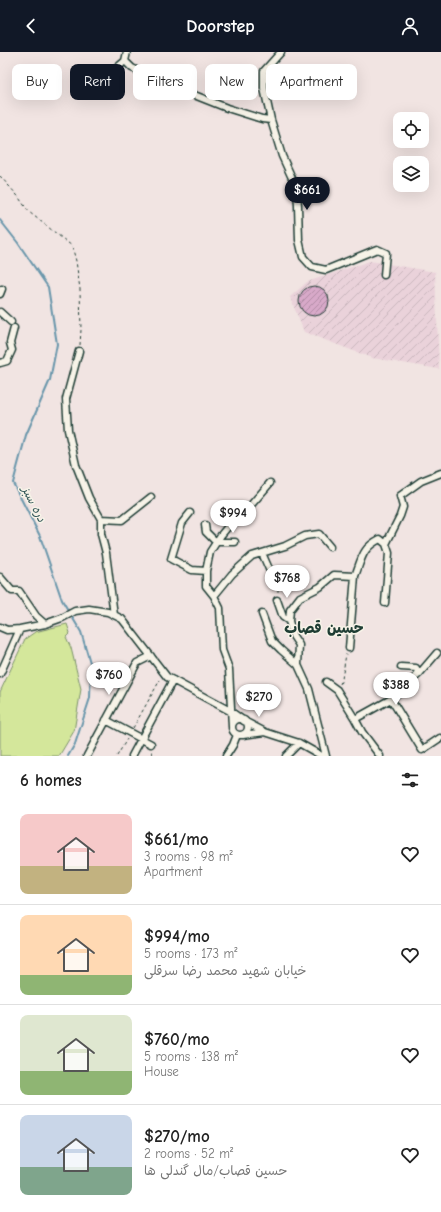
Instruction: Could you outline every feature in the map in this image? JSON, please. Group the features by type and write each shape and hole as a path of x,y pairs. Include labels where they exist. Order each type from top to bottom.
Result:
{"street":[{"path":"121,64 125,61 127,52"},
{"path":"281,52 264,71 264,88 271,120 282,156 297,189 299,240 303,257 312,267 326,270 377,249 386,253 384,275"},
{"path":"125,61 132,68 159,81 227,108 262,119 271,120"},
{"path":"0,312 12,325 10,344 12,350 7,361 0,363"},
{"path":"79,351 66,399 68,430 76,466 89,498 101,519 101,534 106,553 114,615"},
{"path":"386,544 403,508 400,496 421,481 441,473"},
{"path":"265,732 240,735 234,732 232,727 229,669 222,650 220,608 214,596 206,586 206,571 210,552 220,535 251,505 270,483"},
{"path":"101,519 122,520 151,498"},
{"path":"190,513 182,523 171,559 192,570 206,571"},
{"path":"205,525 206,532 216,542 235,542"},
{"path":"214,596 232,574 252,556 285,546 305,536 319,534 330,547"},
{"path":"349,648 355,576 362,556 370,544 380,539 386,544 389,553 385,603"},
{"path":"262,553 269,569"},
{"path":"298,665 299,645 293,636 289,621 290,610 300,597 320,587 334,574 355,576"},
{"path":"0,577 12,591 19,591 36,616 45,624"},
{"path":"277,600 283,617 289,621"},
{"path":"0,627 7,630 45,624 62,618 75,611 89,609 108,612 122,619 168,677 265,732 299,743 322,756"},
{"path":"262,614 272,641 298,665 309,689 326,756"},
{"path":"0,674 20,629"},
{"path":"355,718 391,699 419,674 437,653"},
{"path":"87,756 137,663 151,656"},
{"path":"401,667 416,668 419,674"},
{"path":"132,756 173,680"},
{"path":"326,682 337,690 362,732 380,756"},
{"path":"391,699 422,750 440,738"},
{"path":"106,720 151,744"},
{"path":"232,727 235,721 244,721"},
{"path":"226,756 240,735 246,732 248,727 244,721"},
{"path":"286,756 299,743"}],"path":[{"path":"0,176 17,195 29,212 72,246 80,288 82,330 79,351"},
{"path":"269,569 267,571 273,585 278,586 277,600"},
{"path":"337,690 342,679 346,654 349,648"},
{"path":"118,756 164,673"}],"shaded area":[{"path":"370,261 435,272 439,369 372,358 304,332 290,297 307,282"}],"green space":[{"path":"67,624 70,633 66,637 71,648 81,689 74,731 59,756 0,756 0,692 25,639 35,632"}],"building":[{"path":"314,286 325,290 329,301 325,312 314,316 303,312 299,301 303,290"}],"waterway":[{"name":"دره سبز","path":"0,220 18,243 48,287 57,344 50,380 26,435 13,483 40,536 62,600 81,632 91,666 90,698 75,744 68,756"}],"district":[{"name":"حسین قصاب","path":"324,628"}]}
